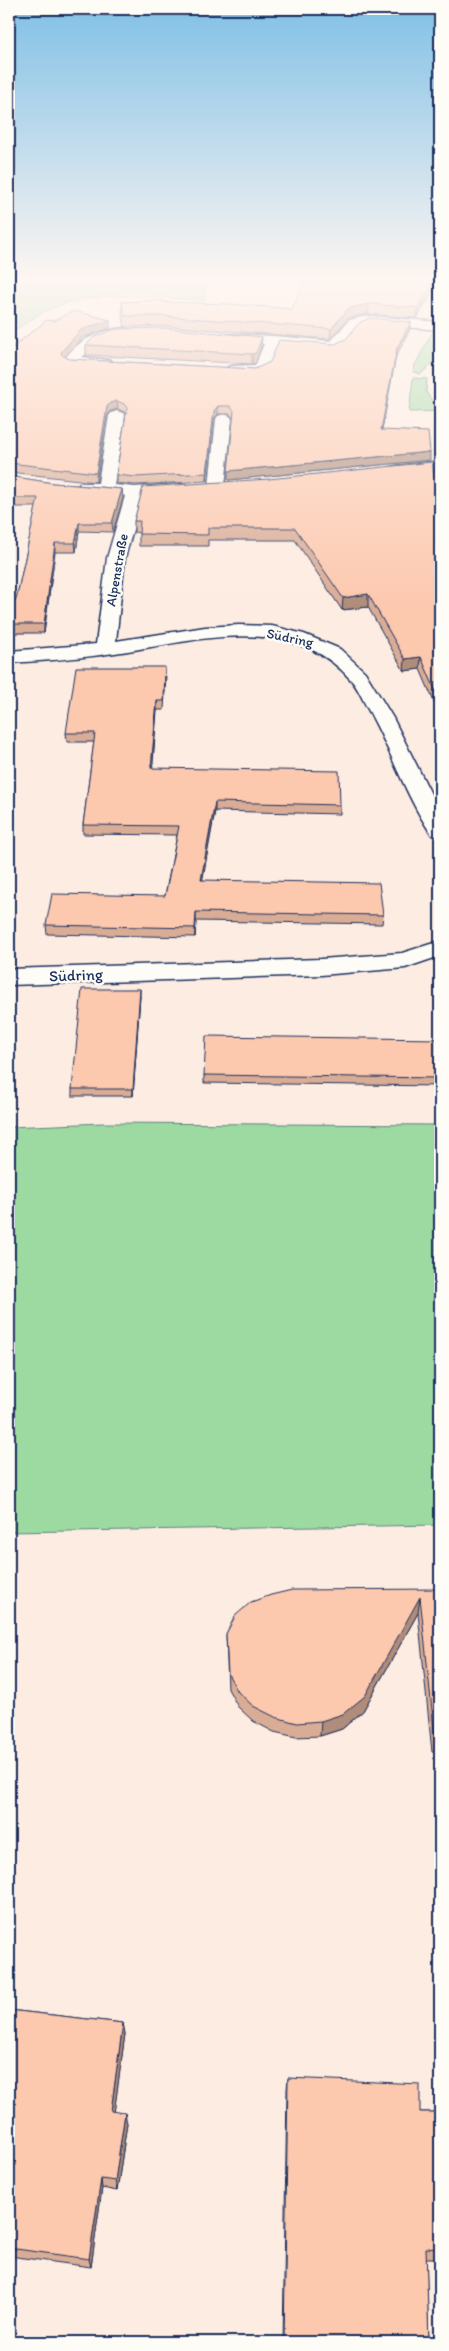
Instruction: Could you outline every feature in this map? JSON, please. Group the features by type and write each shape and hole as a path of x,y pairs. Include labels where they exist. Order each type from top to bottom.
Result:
{"street":[{"path":"105,489 117,416"},
{"path":"217,486 224,419"},
{"path":"382,472 440,466"},
{"path":"71,486 135,492 236,486"},
{"name":"Alpenstraße","path":"105,649 116,558 135,492"},
{"name":"Südring","path":"9,657 105,649 225,630 277,633 322,645 337,656 358,677 384,718 440,830"},
{"name":"Südring","path":"9,976 321,968 405,960 440,948"}],"green space":[{"path":"412,387 426,387 426,392 439,411 409,412"},
{"path":"103,1123 440,1125 440,1525 9,1532 9,1127"}],"building":[{"path":"9,387 389,387 381,430 428,432 430,452 228,471 234,411 230,406 218,406 214,411 207,473 135,477 116,475 127,408 124,404 117,401 110,403 107,407 96,473 9,463"},
{"path":"432,462 436,490 440,490 440,701 421,657 405,659 368,594 343,598 295,528 208,528 208,535 139,534 140,521 134,521 143,487 269,479"},
{"path":"9,476 53,483 122,489 112,523 79,523 75,543 55,543 44,624 9,624 9,599 16,600 38,498 9,498"},
{"path":"76,667 165,667 164,701 157,701 151,768 339,771 340,805 215,802 201,880 379,883 383,915 196,912 195,928 46,925 52,894 165,896 179,826 83,825 95,733 66,733"},
{"path":"82,989 140,989 133,1089 72,1089"},
{"path":"206,1036 440,1039 440,1078 204,1075"},
{"path":"440,1589 440,1738 435,1738 420,1597 365,1696 343,1714 321,1721 297,1723 275,1717 253,1706 238,1692 228,1674 226,1634 235,1616 251,1602 292,1590"},
{"path":"9,2010 123,2023 111,2111 125,2113 115,2181 101,2179 89,2259 9,2248"},
{"path":"288,2078 420,2084 420,2112 440,2112 440,2249 426,2248 429,2342 284,2342"}]}
